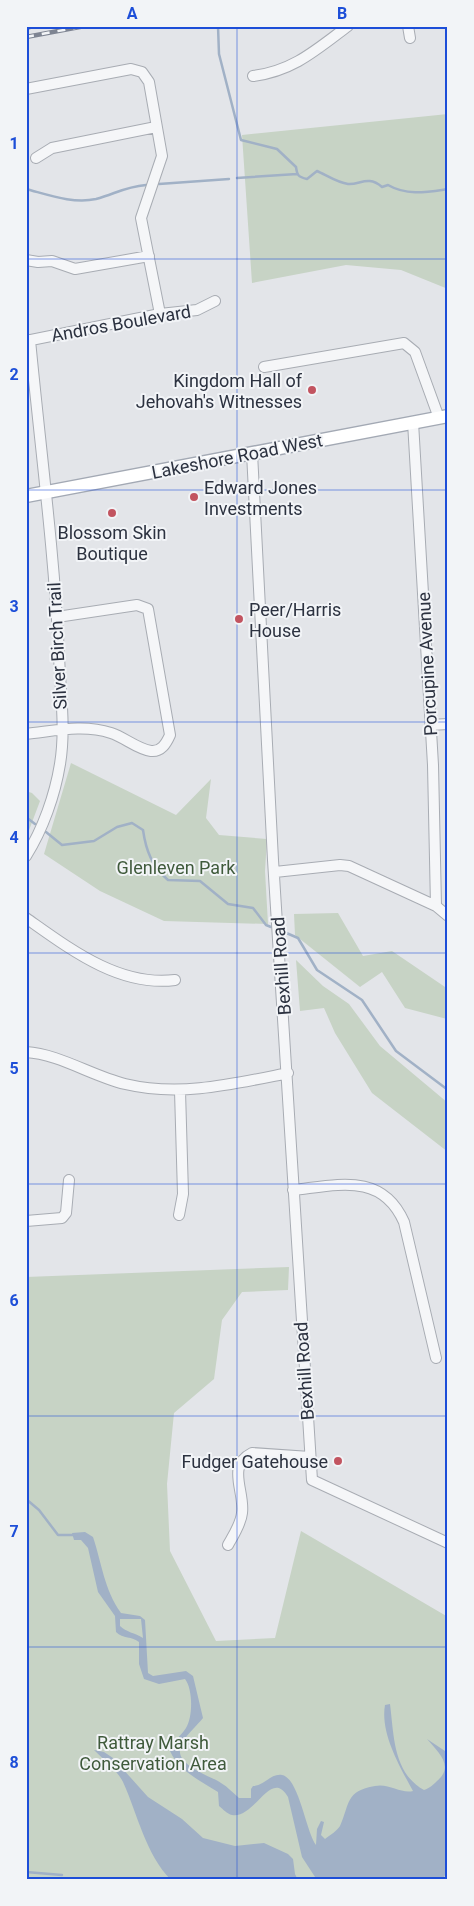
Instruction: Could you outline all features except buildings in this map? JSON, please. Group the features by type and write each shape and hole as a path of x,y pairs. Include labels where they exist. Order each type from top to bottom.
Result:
{"main road":[{"name":"Lakeshore Road West","path":"26,496 443,417"}],"street":[{"path":"252,76 268,74 298,63 348,26"},
{"path":"408,26 410,38"},
{"path":"26,89 131,69 145,76 149,82 162,156 141,218 160,314"},
{"path":"36,158 52,148 156,127"},
{"path":"26,260 38,262 52,261 75,269 149,256"},
{"name":"Andros Boulevard","path":"28,341 160,314 197,310 215,301"},
{"name":"Silver Birch Trail","path":"26,856 41,826 51,798 60,764 62,729 57,617 28,341"},
{"path":"264,367 404,343 415,352 443,417"},
{"name":"Porcupine Avenue","path":"413,422 430,726 436,906"},
{"name":"Bexhill Road","path":"252,453 288,1073 293,1190 312,1480 448,1543"},
{"path":"26,734 62,729 88,728 112,733 151,751 160,750 170,735 148,609 137,605 57,617"},
{"path":"430,726 448,724"},
{"path":"275,872 340,865 349,866 436,906 448,916"},
{"path":"26,918 94,963 131,977 156,982 175,980"},
{"path":"26,1052 53,1058 83,1071 125,1084 180,1091 242,1083 288,1073"},
{"path":"179,1215 183,1194 180,1091"},
{"path":"26,1222 62,1218 66,1212 69,1180"},
{"path":"293,1190 346,1184 361,1185 375,1189 397,1207 404,1222 436,1358"},
{"path":"228,1546 242,1516 243,1503 238,1466 244,1457 252,1453 310,1457"}],"green space":[{"path":"448,114 448,289 401,270 346,265 252,283 242,135"},
{"name":"Glenleven Park","path":"71,763 176,815 211,779 206,818 219,835 267,839 265,871 268,924 164,921 100,891 44,854"},
{"path":"26,791 32,793 40,801 28,833 26,832"},
{"path":"338,913 363,956 392,951 448,989 448,1023 447,1019 405,1008 382,972 360,987 295,935 294,914"},
{"path":"296,960 323,986 349,1004 380,1046 448,1103 448,1152 372,1093 335,1033 324,1008 300,1011"},
{"name":"Rattray Marsh Conservation Area","path":"289,1267 288,1290 242,1292 222,1320 214,1379 174,1413 167,1484 170,1551 216,1641 275,1638 301,1531 448,1617 448,1880 26,1880 26,1277"}],"water":[{"path":"85,1532 93,1537 107,1586 121,1613 140,1616 145,1620 148,1673 153,1676 186,1671 193,1676 203,1718 186,1737 181,1746 181,1756 184,1761 189,1766 224,1785 239,1798 251,1798 253,1786 261,1784 274,1776 282,1775 288,1778 298,1795 316,1845 317,1829 321,1821 324,1822 321,1835 325,1839 340,1826 350,1800 358,1791 380,1785 408,1792 413,1791 397,1761 388,1738 384,1716 385,1705 390,1704 394,1740 401,1763 406,1774 414,1783 424,1790 437,1781 445,1770 443,1759 427,1739 448,1753 448,1870 442,1880 317,1880 302,1857 288,1797 282,1789 275,1788 269,1791 248,1810 240,1814 232,1815 219,1806 218,1792 184,1770 170,1751 186,1728 190,1717 191,1696 188,1684 185,1679 159,1684 144,1679 139,1664 139,1642 116,1632 115,1616 98,1592 88,1548 81,1540 74,1540 72,1533","holes":["120,1619 141,1619 143,1638 120,1626"]},
{"path":"94,1750 104,1752 113,1758 148,1797 182,1819 203,1838 235,1846 264,1843 288,1854 293,1859 295,1874 298,1880 171,1880 148,1846 123,1782 114,1769"}],"waterway":[{"path":"218,26 219,54 241,140 277,149 296,167 298,175 307,179 317,171 336,181 348,184 368,181 377,183 382,187 388,185 410,192 448,189"},
{"path":"237,178 297,174"},
{"path":"159,184 229,179"},
{"path":"26,189 61,198 87,200 103,197 132,187 146,185"},
{"path":"26,817 35,824"},
{"path":"46,832 62,845 94,841 117,827 132,823 143,830 151,858 168,880 200,881 228,904 253,908 266,925 271,927"},
{"path":"284,932 298,938 317,970 362,1000 396,1051 448,1090"},
{"path":"26,1499 39,1510 58,1535 76,1535"},
{"path":"26,1872 62,1875"}],"railway":[{"path":"26,28 33,26"},
{"path":"26,37 85,26"}],"place":[{"name":"Kingdom Hall of Jehovah's Witnesses","path":"312,390"},
{"name":"Edward Jones Investments","path":"194,497"},
{"name":"Blossom Skin Boutique","path":"112,513"},
{"name":"Peer/Harris House","path":"239,619"},
{"name":"Fudger Gatehouse","path":"338,1461"}]}
